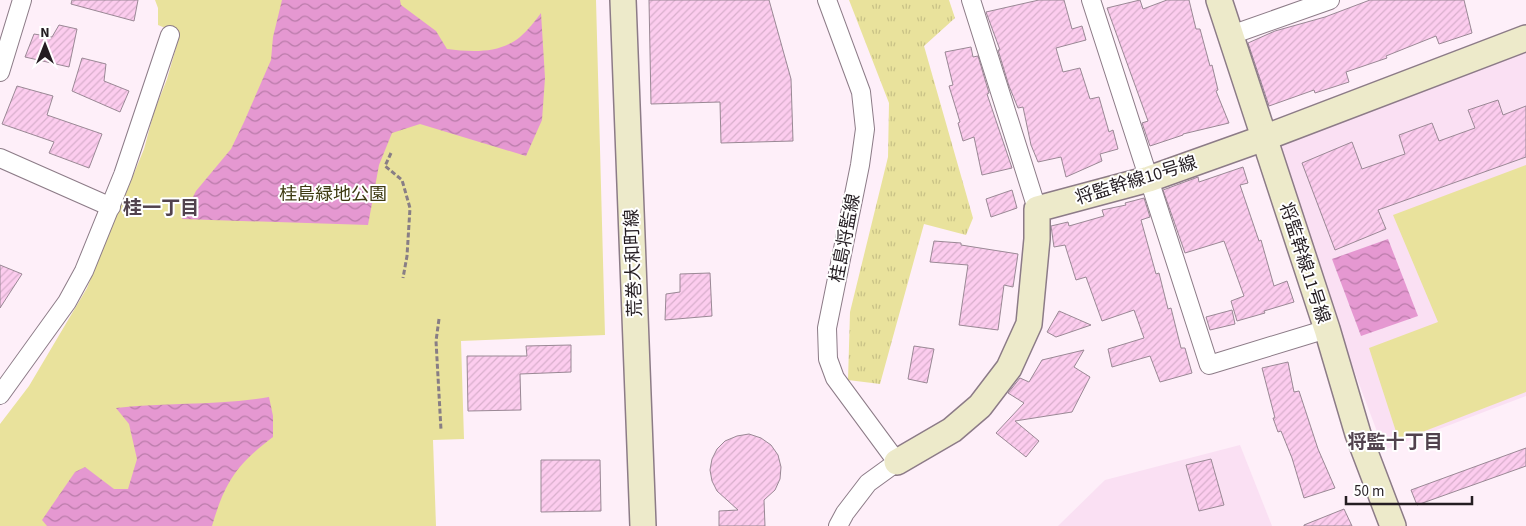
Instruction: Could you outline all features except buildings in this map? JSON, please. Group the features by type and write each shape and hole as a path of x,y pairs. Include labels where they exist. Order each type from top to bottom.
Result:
{"street":[{"path":"0,72 22,0"},
{"name":"荒巻大和町線","path":"623,0 643,526"},
{"name":"桂島将監線","path":"827,0 862,92 865,129 860,165 827,328 828,358 834,378 896,462"},
{"path":"838,526 845,512 868,483 896,462 952,430 980,406 1009,368 1029,324 1037,239 1037,209 971,0"},
{"path":"1091,0 1209,365 1327,329"},
{"name":"将監幹線11号線","path":"1219,0 1327,329 1358,434 1394,526"},
{"path":"1231,35 1330,0"},
{"path":"0,395 67,302 84,271 111,207 170,34"},
{"name":"将監幹線10号線","path":"1037,209 1149,179 1264,138 1526,38"},
{"path":"0,158 111,207"}],"path":[{"path":"391,153 385,166 402,180 410,208 407,256 403,278"},
{"path":"439,319 436,341 441,430"}],"shaded area":[{"path":"1526,45 1526,396 1384,450 1268,142"},
{"path":"1240,445 1272,526 1058,526 1105,480"}],"green space":[{"name":"桂島緑地公園","path":"155,0 596,0 605,335 461,341 464,439 433,440 436,526 0,526 0,424 29,386 87,288 144,149 154,112 167,79 180,34 158,25 158,8"},
{"path":"849,0 949,0 955,18 924,46 973,218 966,235 924,224 880,384 848,380 850,312 888,157 889,103"},
{"path":"1526,165 1526,392 1399,441 1369,348 1438,322 1393,215"}],"water":[{"path":"282,0 400,0 401,5 436,31 447,49 466,51 485,51 512,43 526,31 541,13 545,78 542,120 526,156 420,124 392,133 379,165 368,225 182,219 196,191 231,149 244,122 271,60 273,37"},
{"path":"1388,239 1418,316 1361,336 1332,259"},
{"path":"269,397 273,416 273,437 241,466 227,486 212,526 47,526 42,520 75,472 85,467 114,489 128,489 137,459 129,424 116,408 231,402"}],"district":[{"name":"桂一丁目","path":"161,207"},
{"name":"将監十丁目","path":"1395,441"}]}
